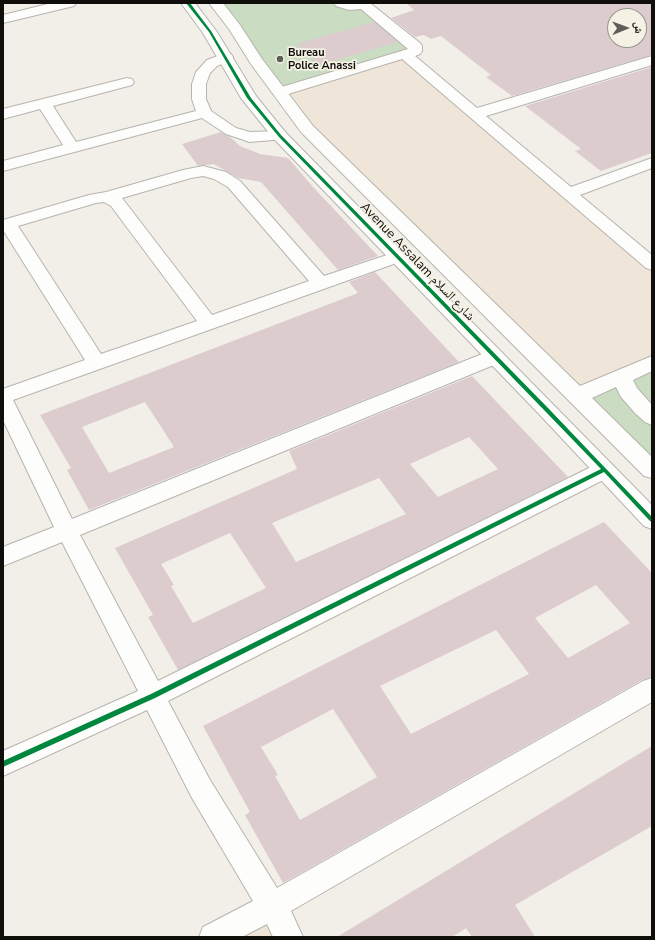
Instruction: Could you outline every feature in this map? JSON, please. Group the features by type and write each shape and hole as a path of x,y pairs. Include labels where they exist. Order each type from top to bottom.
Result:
{"street":[{"path":"3,19 69,3"},
{"name":"Avenue Assalam شارع السلام","path":"188,3 210,32 249,98 280,136 652,520"},
{"name":"Avenue Assalam شارع السلام","path":"216,3 235,28 256,61 307,129 577,396 644,451 652,470"},
{"path":"280,92 414,51 415,46 365,6 349,6 341,3"},
{"path":"210,32 235,28"},
{"path":"404,54 652,264"},
{"path":"226,57 212,63 203,72 199,84 200,99 204,113 231,132 249,137 280,136"},
{"path":"475,114 652,60"},
{"path":"3,114 127,82"},
{"path":"44,104 72,148"},
{"path":"3,166 204,113"},
{"path":"570,193 652,163"},
{"path":"96,362 6,224 95,198 107,198 189,173 203,171 220,175 234,184 321,284"},
{"path":"107,198 117,202 209,324"},
{"path":"289,937 272,906 201,789 68,531 3,397 96,362 209,324 396,257"},
{"path":"3,557 494,356"},
{"path":"577,396 652,362"},
{"path":"621,377 628,392 652,417"},
{"path":"3,764 153,696 604,470"},
{"path":"213,937 272,906 652,689"}],"shaded area":[{"path":"404,54 652,264 652,363 577,396 280,92"},
{"path":"271,916 282,937 232,937"}],"green space":[{"path":"216,3 344,3 362,5 417,50 280,92"},
{"path":"652,363 652,470 577,396"}],"building":[{"path":"406,3 652,3 652,55 512,96 486,77 491,75 441,36 431,39 424,35 415,37 391,18 414,10"},
{"path":"374,22 398,42 319,65 296,44"},
{"path":"652,67 652,153 601,171 575,151 581,149 525,106"},
{"path":"221,132 230,137 240,146 260,154 288,158 378,256 338,270 261,182 238,178 214,164 198,166 182,144"},
{"path":"375,272 459,362 89,510 67,470 71,468 40,415 358,293 349,282","holes":["145,402 174,447 109,473 82,427"]},
{"path":"472,376 568,477 178,670 148,617 153,615 115,548 297,469 289,451","holes":["469,437 498,469 438,497 410,464","379,478 406,514 296,562 272,523","230,533 266,588 193,623 171,586 174,585 161,564"]},
{"path":"604,522 652,573 652,677 642,680 283,883 245,815 250,812 203,726","holes":["596,585 630,623 568,658 535,618","496,630 529,674 411,734 380,686","333,709 377,777 300,820 275,776 278,775 261,747"]},
{"path":"652,746 652,826 515,905 535,937 472,937 466,928 452,937 337,937"}],"cycle path":[{"path":"188,3 210,32 249,98 280,136 652,520"},
{"path":"3,764 153,696 604,470"}],"place":[{"name":"Bureau Police Anassi","path":"280,59"}]}
